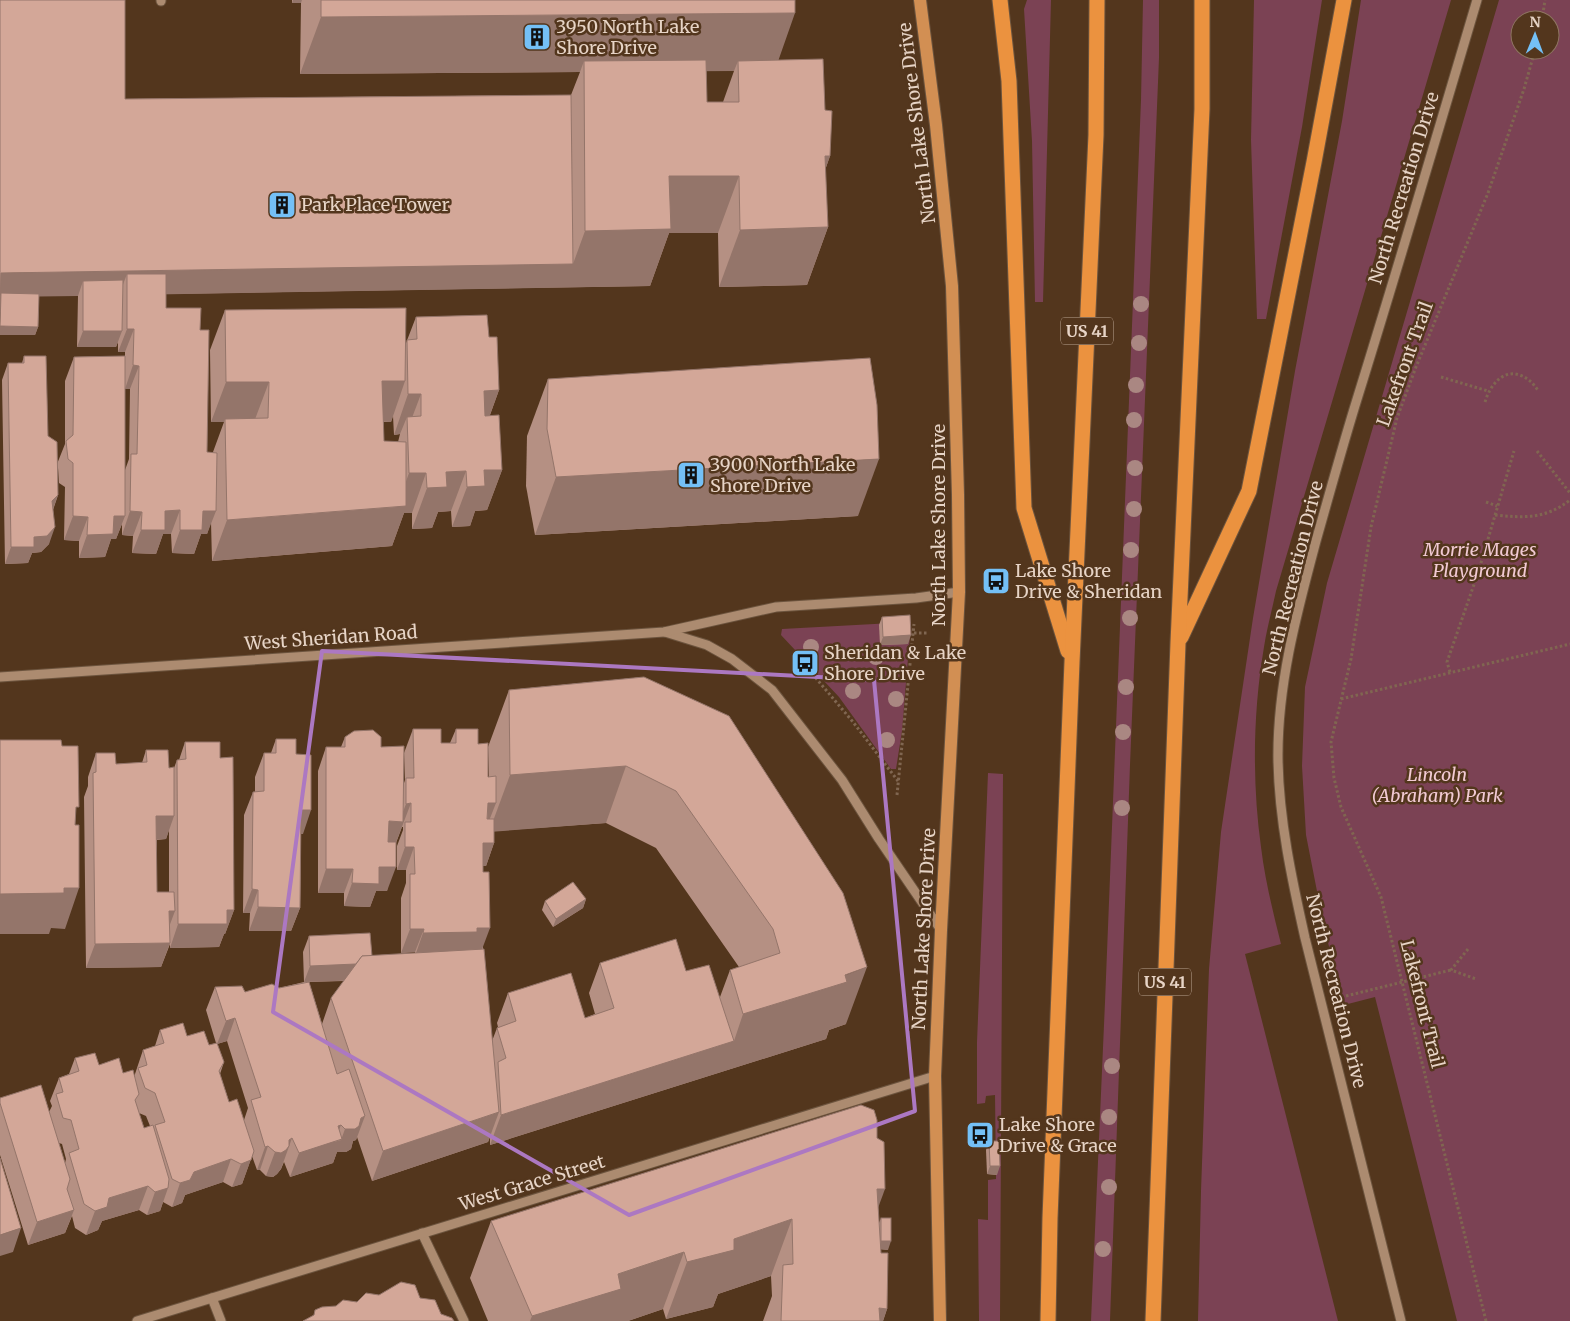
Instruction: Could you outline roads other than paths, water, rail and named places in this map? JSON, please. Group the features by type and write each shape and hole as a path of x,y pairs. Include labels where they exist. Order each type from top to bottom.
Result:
{"highway":[{"path":"1000,0 1009,81 1024,508 1072,662"},
{"name":"US 41","path":"1048,1321 1050,1218 1072,662 1096,135 1097,0"},
{"name":"US 41","path":"1153,1321 1178,643 1202,109 1202,0"},
{"path":"1178,643 1249,491 1344,0"}],"main road":[{"name":"North Lake Shore Drive","path":"920,0 936,125 952,286 959,592 935,1076 940,1321"}],"street":[{"name":"North Recreation Drive","path":"1401,1321 1321,1003 1294,886 1282,815 1278,761 1280,714 1287,660 1308,572 1342,447 1477,0"},
{"name":"West Sheridan Road","path":"0,676 664,632 776,606 916,598 959,592"},
{"name":"West Sheridan Road","path":"664,632 706,646 732,659 772,690 842,780 941,930"},
{"name":"West Grace Street","path":"137,1321 935,1076"},
{"path":"422,1233 464,1321"},
{"path":"212,1298 221,1321"}],"place":[{"name":"3950 North Lake Shore Drive","path":"537,37"},
{"name":"Park Place Tower","path":"282,205"},
{"name":"3900 North Lake Shore Drive","path":"691,475"},
{"name":"Lake Shore Drive & Sheridan","path":"996,581"},
{"name":"Sheridan & Lake Shore Drive","path":"805,663"},
{"name":"Lake Shore Drive & Grace","path":"980,1135"}],"park label":[{"name":"Morrie Mages Playground","path":"1480,560"},
{"name":"Lincoln (Abraham) Park","path":"1437,785"}]}
